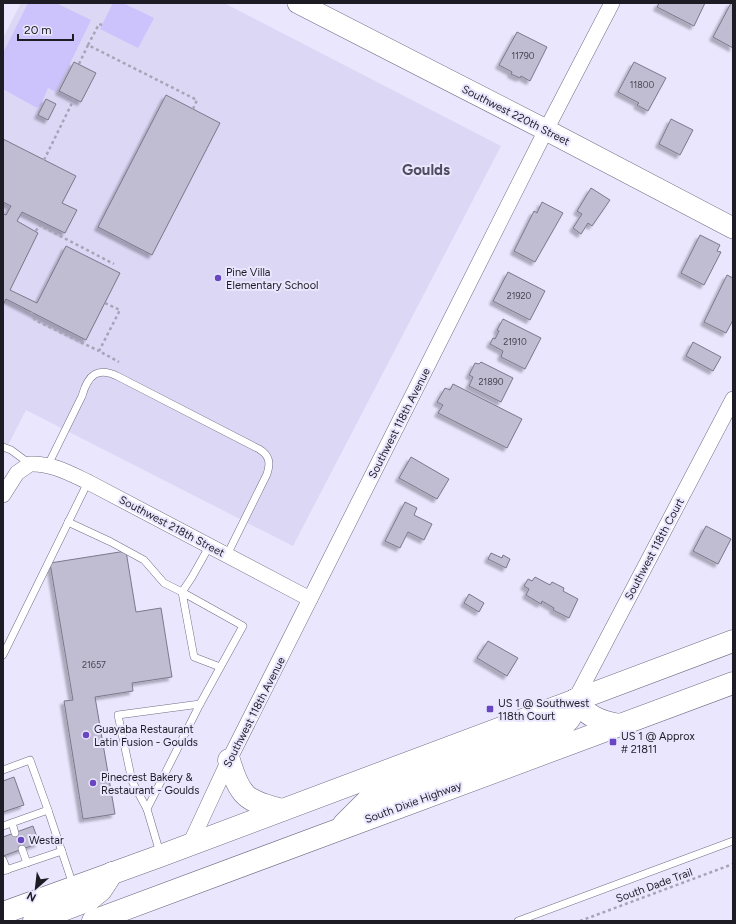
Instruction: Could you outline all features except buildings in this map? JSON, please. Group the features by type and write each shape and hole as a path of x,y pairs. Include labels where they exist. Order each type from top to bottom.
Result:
{"highway":[{"path":"3,913 112,874 733,641"},
{"name":"South Dixie Highway","path":"93,921 733,683"},
{"path":"575,700 580,707 591,716 607,723 620,725"},
{"path":"336,831 372,798 557,730 568,722 573,713 575,700"},
{"path":"229,760 238,786 250,800 282,810"},
{"path":"34,921 89,900 101,890 112,874"}],"street":[{"name":"Southwest 220th Street","path":"298,3 733,228"},
{"name":"Southwest 118th Avenue","path":"190,844 229,760 546,130 612,3"},
{"name":"Southwest 118th Court","path":"575,700 733,399"},
{"name":"Southwest 218th Street","path":"30,464 48,465 70,473 210,545 310,599"},
{"path":"3,495 17,474 30,464"}],"lane":[{"path":"48,465 82,396 88,379 94,374 100,372 119,377 259,449 268,456 270,462 267,474 227,555"},
{"path":"3,447 11,450 30,464"},
{"path":"3,655 88,482"},
{"path":"68,522 111,542 144,560 164,583 243,626 200,704 146,809"},
{"path":"210,545 182,592 194,658 220,667"},
{"path":"160,856 146,809 132,781 118,715 200,704"},
{"path":"3,770 30,760 74,887"},
{"path":"3,826 48,810"},
{"path":"12,823 15,832"},
{"path":"518,921 733,841"},
{"path":"22,849 27,863"},
{"path":"3,860 5,871 62,851"}],"path":[{"path":"79,64 99,24 102,25"},
{"path":"88,45 197,100 193,109"},
{"path":"44,160 74,99"},
{"path":"36,231 39,225 114,264"},
{"path":"99,351 120,310 105,303"},
{"path":"31,312 35,320 120,362"},
{"name":"South Dade Trail","path":"580,921 733,864"}],"shaded area":[{"name":"Pine Villa Elementary School","path":"21,3 224,3 501,146 293,546 26,410 3,455 3,38"},
{"path":"28,3 56,3 91,20 56,92 48,88 41,105 37,108 3,89 3,53"},
{"path":"113,3 123,3 154,18 138,48 100,29"}],"place":[{"name":"Pine Villa Elementary School","path":"218,278"},
{"name":"US 1 @ Southwest 118th Court","path":"490,709"},
{"name":"Guayaba Restaurant Latin Fusion - Goulds","path":"86,735"},
{"name":"US 1 @ Approx # 21811","path":"613,742"},
{"name":"Pinecrest Bakery & Restaurant - Goulds","path":"93,783"},
{"name":"Westar","path":"21,840"}],"district":[{"name":"Goulds","path":"426,170"}]}
